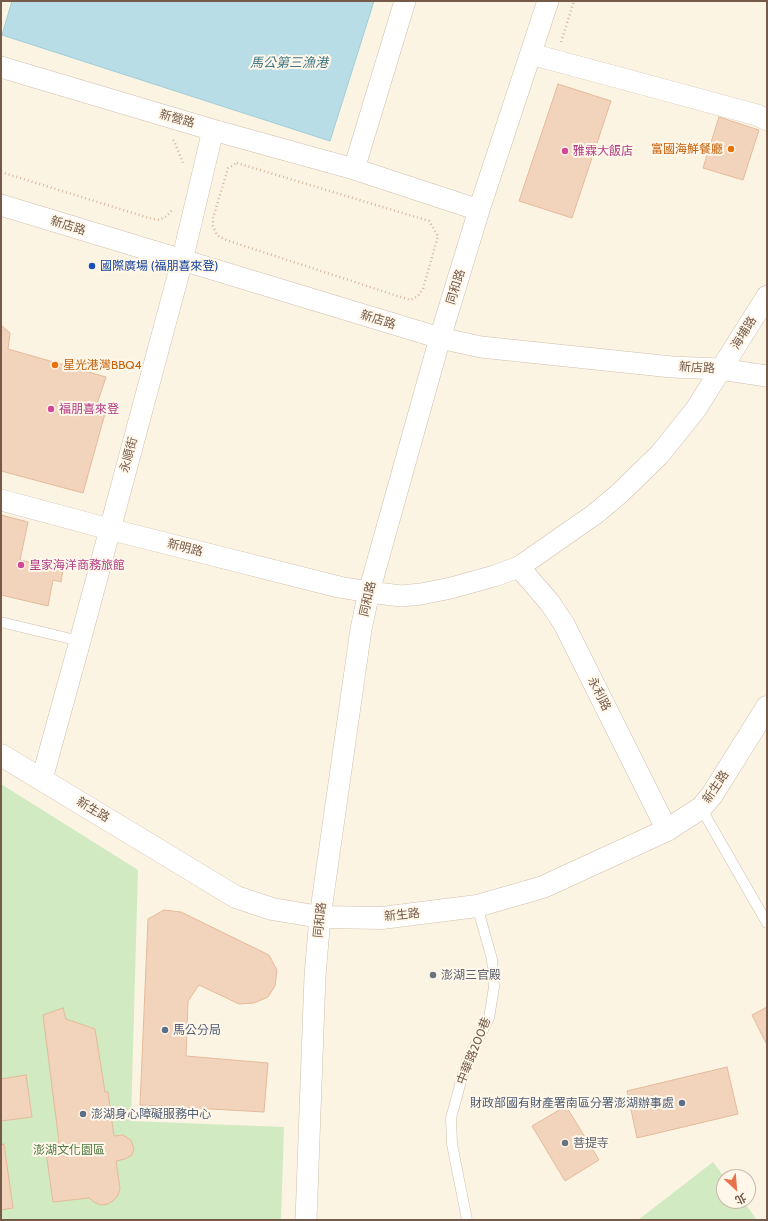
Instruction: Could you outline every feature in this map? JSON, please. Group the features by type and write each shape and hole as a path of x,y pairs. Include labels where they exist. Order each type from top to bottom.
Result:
{"main road":[{"name":"新生路","path":"1,755 236,897 272,910 320,917 382,918 477,906 543,887 667,830 701,808 712,795 767,707"}],"street":[{"path":"354,169 405,1"},
{"name":"同和路","path":"306,1220 315,976 320,917 361,629 369,592 440,338 479,210 548,1"},
{"path":"531,54 750,113 767,120"},
{"name":"新營路","path":"1,67 213,130 354,169 479,210"},
{"name":"永順街","path":"42,779 182,261 213,130"},
{"name":"新店路","path":"1,205 440,338 481,347 672,367 720,369 767,376"},
{"name":"海埔路","path":"519,567 595,514 620,493 660,454 696,409 767,296"},
{"name":"新明路","path":"1,500 339,587 369,592 401,596 421,594 451,588 494,576 519,567"},
{"name":"永利路","path":"519,567 550,603 564,624 667,830"}],"lane":[{"path":"1,622 80,641"},
{"path":"701,808 767,923"},
{"name":"中華路200巷","path":"467,1220 452,1144 450,1118 466,1064 489,1018 494,987 492,959 477,906"}],"path":[{"path":"560,42 574,1"},
{"path":"167,138 174,140 182,163 181,170"},
{"path":"237,163 429,221 438,236 424,289 418,296 410,300 226,240 217,235 213,226 213,218 228,168 237,163"},
{"path":"1,172 159,220 167,216 174,207"}],"green space":[{"name":"澎湖文化園區","path":"1,784 138,870 131,1121 284,1127 281,1220 1,1220"},
{"path":"713,1162 718,1169 716,1169 716,1209 749,1209 757,1220 638,1220"}],"water":[{"name":"馬公第三漁港","path":"12,1 374,1 330,141 2,35"}],"building":[{"name":"雅霖大飯店","path":"558,84 611,101 572,218 519,201"},
{"name":"富國海鮮餐廳","path":"719,117 759,130 743,180 703,168"},
{"name":"福朋喜來登","path":"1,325 10,333 8,349 106,377 96,407 106,410 83,493 1,471"},
{"name":"皇家海洋商務旅館","path":"1,515 28,522 20,560 63,570 61,582 53,580 48,606 1,595"},
{"name":"馬公分局","path":"164,910 181,912 269,955 277,970 275,986 268,997 254,1003 239,1004 199,985 188,1001 186,1056 268,1063 264,1112 140,1105 148,919"},
{"path":"767,1007 767,1045 752,1015"},
{"name":"澎湖身心障礙服務中心","path":"63,1008 66,1019 95,1029 105,1092 108,1092 114,1136 123,1135 131,1140 134,1149 132,1155 125,1159 116,1161 120,1188 118,1195 108,1204 101,1205 89,1198 53,1202 45,1145 59,1142 43,1015"},
{"name":"財政部國有財產署南區分署澎湖辦事處","path":"727,1067 738,1114 637,1138 627,1091"},
{"path":"26,1075 32,1117 1,1121 1,1079"},
{"name":"菩提寺","path":"566,1106 599,1160 565,1181 532,1126"},
{"path":"4,1144 13,1208 1,1210 1,1145"}],"place":[{"name":"富國海鮮餐廳","path":"731,149"},
{"name":"雅霖大飯店","path":"565,151"},
{"name":"國際廣場 (福朋喜來登)","path":"92,266"},
{"name":"星光港灣BBQ4","path":"55,365"},
{"name":"福朋喜來登","path":"51,409"},
{"name":"皇家海洋商務旅館","path":"21,565"},
{"name":"澎湖三官殿","path":"433,975"},
{"name":"馬公分局","path":"165,1030"},
{"name":"財政部國有財產署南區分署澎湖辦事處","path":"682,1103"},
{"name":"澎湖身心障礙服務中心","path":"83,1114"},
{"name":"菩提寺","path":"565,1143"}]}
